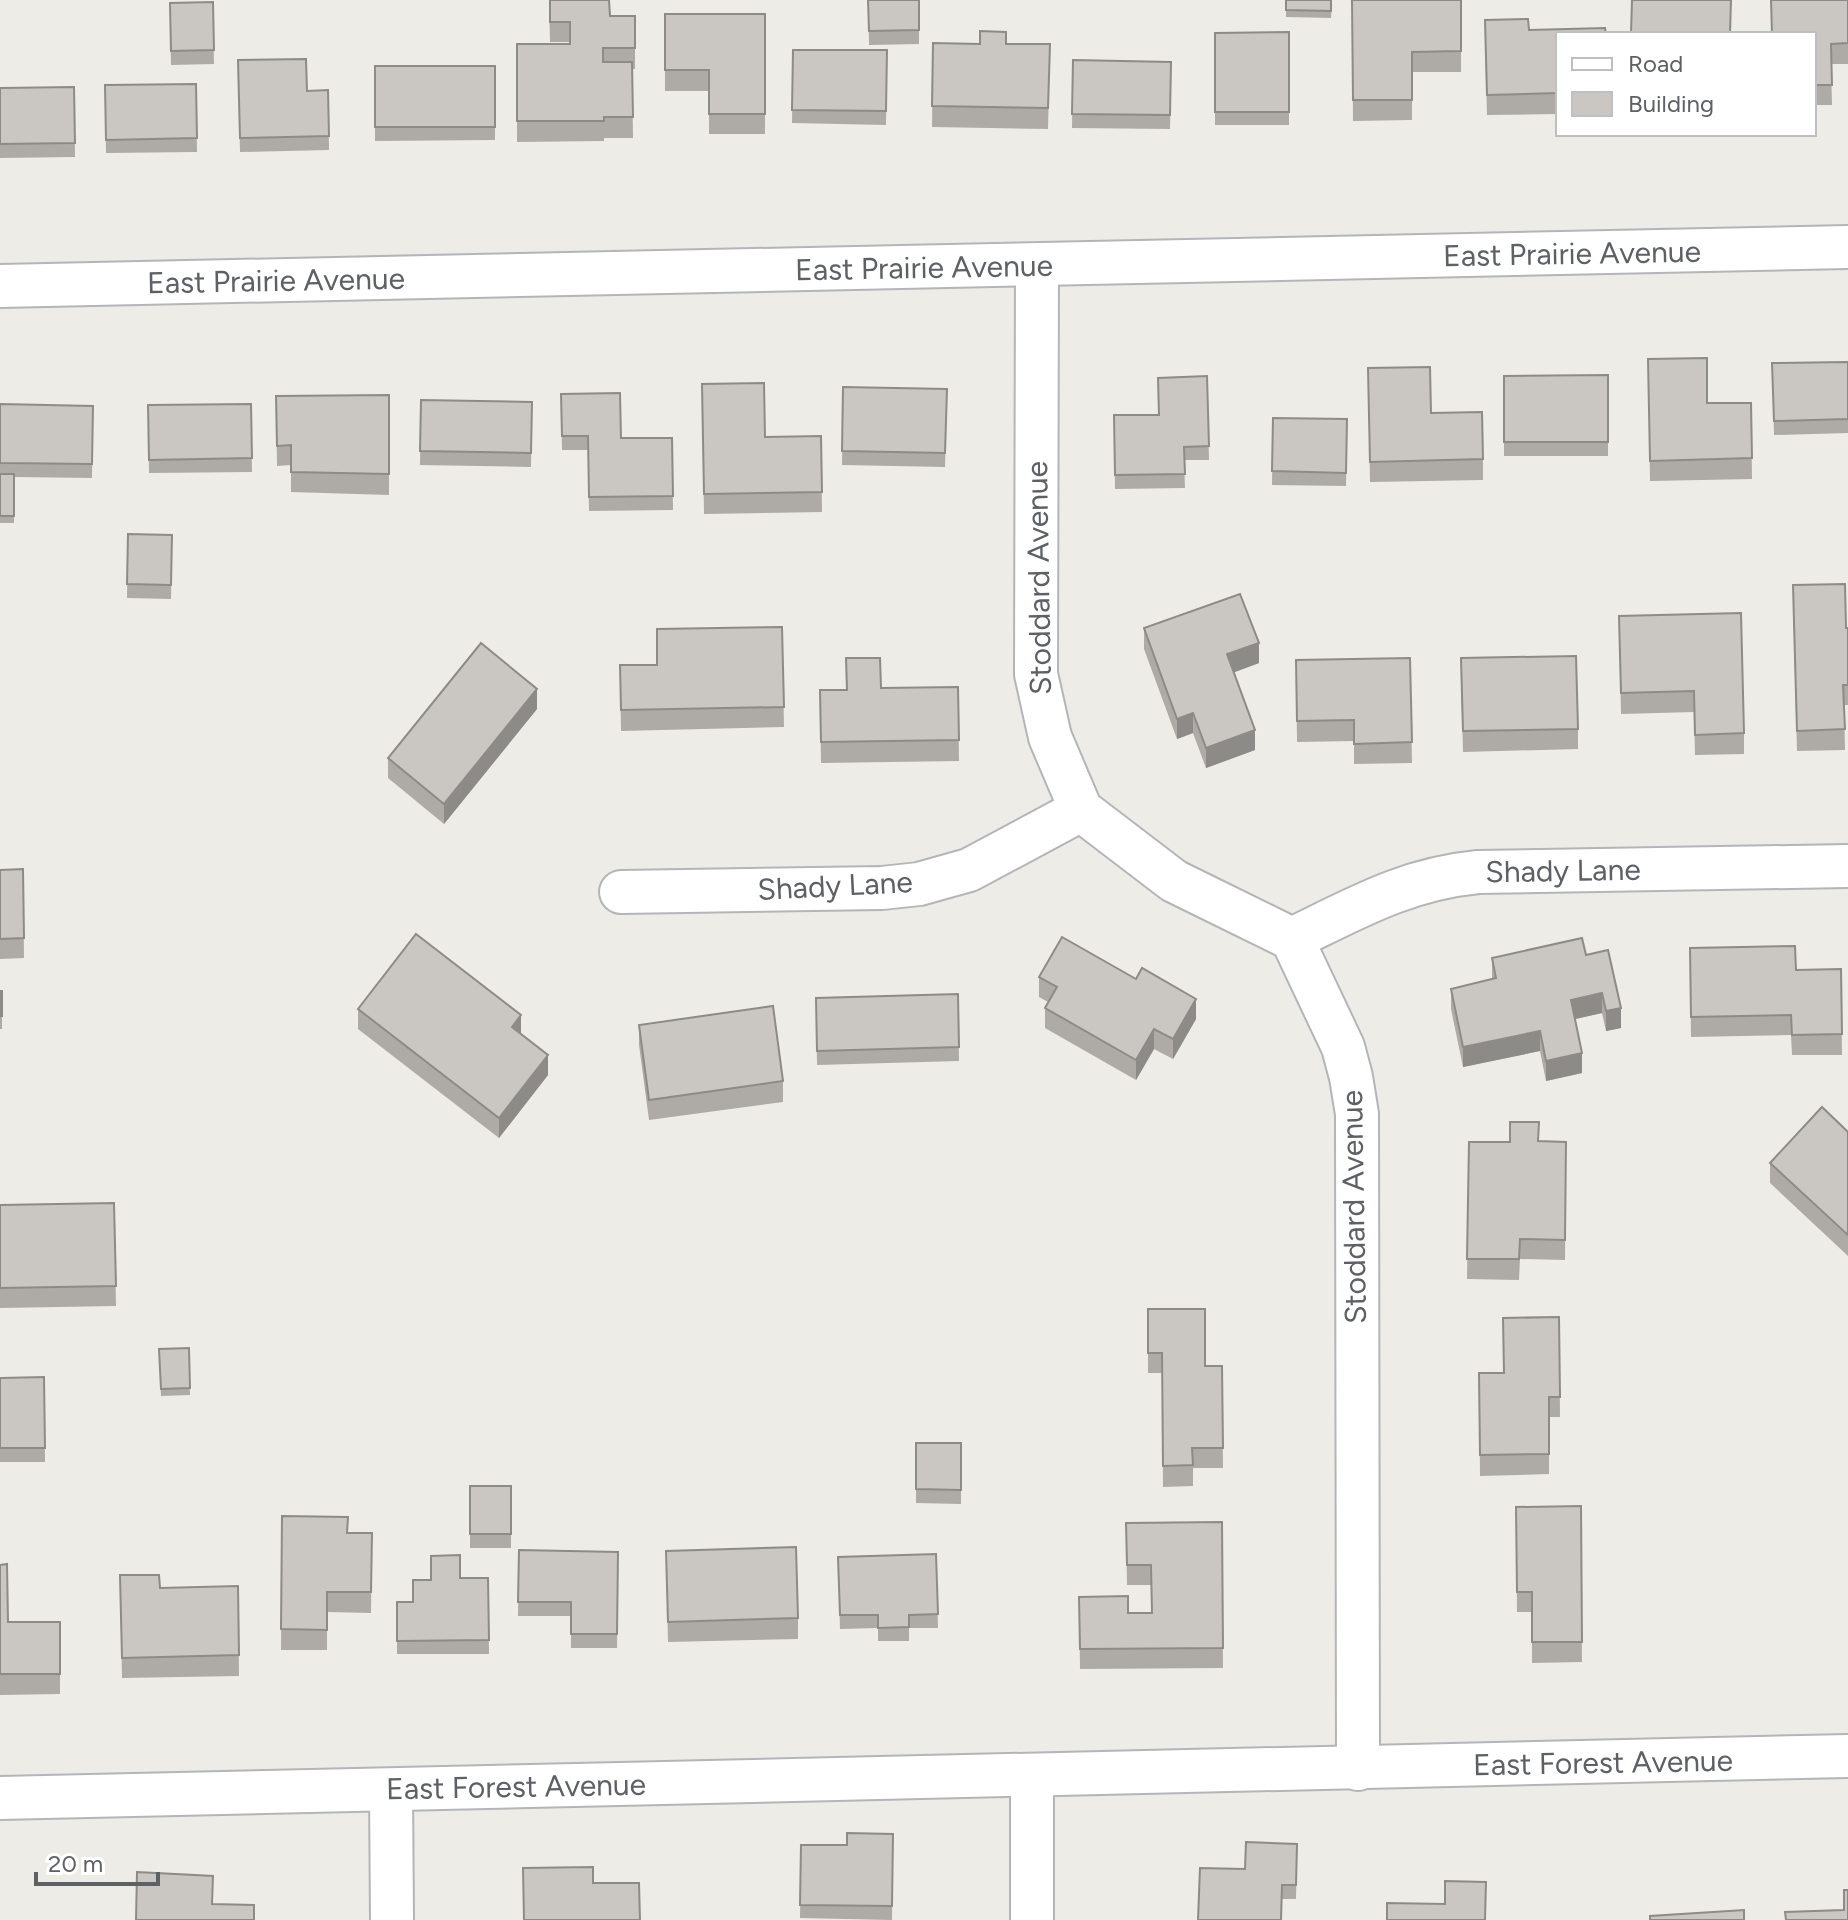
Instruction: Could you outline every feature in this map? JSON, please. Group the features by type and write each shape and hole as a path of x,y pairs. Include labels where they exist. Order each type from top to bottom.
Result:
{"street":[{"name":"East Prairie Avenue","path":"0,286 1848,247"},
{"name":"Stoddard Avenue","path":"1037,266 1036,674 1050,737 1081,810 1174,881 1292,939 1343,1047 1351,1077 1357,1114 1358,1769"},
{"name":"Shady Lane","path":"621,892 882,888 919,884 969,870 1081,810"},
{"name":"Shady Lane","path":"1292,939 1401,887 1449,875 1848,866"},
{"name":"East Forest Avenue","path":"1358,1769 1848,1756"},
{"path":"1032,1920 1032,1776 1358,1769"},
{"name":"East Forest Avenue","path":"0,1798 1032,1776"},
{"path":"391,1790 392,1920"}],"building":[{"path":"550,0 609,0 610,16 635,16 635,48 603,48 603,62 632,62 633,117 604,117 604,121 517,121 517,44 570,44 570,22 550,22"},
{"path":"868,0 919,0 919,30 869,31"},
{"path":"1286,0 1331,0 1331,11 1286,10"},
{"path":"1352,0 1461,0 1461,51 1412,52 1412,100 1353,100"},
{"path":"1632,0 1731,0 1730,32 1631,32"},
{"path":"1771,0 1848,0 1848,43 1831,44 1832,85 1816,85 1816,32 1772,32"},
{"path":"213,2 214,50 171,51 170,3"},
{"path":"665,14 765,14 765,114 709,114 709,70 665,70"},
{"path":"1528,19 1529,30 1605,28 1606,32 1556,32 1556,93 1487,95 1485,20"},
{"path":"980,31 1006,32 1006,44 1050,44 1048,108 932,106 933,43 980,44"},
{"path":"1289,32 1289,112 1215,112 1215,33"},
{"path":"793,50 887,50 886,111 792,110"},
{"path":"306,59 307,91 328,90 329,136 240,138 238,60"},
{"path":"1073,60 1171,62 1170,115 1072,114"},
{"path":"375,66 495,66 495,127 375,127"},
{"path":"196,84 197,138 106,140 105,85"},
{"path":"74,87 75,143 0,144 0,88"},
{"path":"1707,358 1707,403 1751,403 1752,458 1650,461 1648,359"},
{"path":"1848,362 1848,419 1774,421 1772,363"},
{"path":"1430,367 1431,413 1482,412 1483,459 1370,462 1368,368"},
{"path":"1608,375 1608,442 1504,442 1504,376"},
{"path":"1207,376 1209,446 1184,447 1185,474 1115,475 1114,415 1159,415 1158,378"},
{"path":"764,383 765,437 821,436 822,492 704,494 702,384"},
{"path":"843,387 947,389 945,453 842,451"},
{"path":"620,393 621,438 672,438 673,496 589,497 588,436 562,436 561,394"},
{"path":"389,395 389,474 291,472 291,445 277,446 276,396"},
{"path":"421,400 532,402 531,453 420,451"},
{"path":"0,404 93,406 92,464 0,463"},
{"path":"251,404 252,458 149,460 148,405"},
{"path":"1273,418 1347,419 1346,473 1272,471"},
{"path":"0,474 14,474 14,516 0,516"},
{"path":"128,534 172,535 171,585 127,584"},
{"path":"1845,584 1848,685 1843,685 1845,729 1797,731 1793,585"},
{"path":"1240,594 1259,643 1227,654 1255,730 1206,748 1193,713 1177,719 1144,628"},
{"path":"1741,613 1744,733 1695,735 1694,691 1621,693 1619,616"},
{"path":"782,627 784,707 621,710 620,665 657,665 657,629"},
{"path":"481,643 537,689 444,804 388,758"},
{"path":"1576,656 1578,729 1463,731 1461,658"},
{"path":"846,658 880,658 881,688 958,687 959,740 821,742 820,690 847,690"},
{"path":"1410,658 1412,742 1354,744 1354,720 1297,721 1296,660"},
{"path":"23,869 24,938 0,939 0,870"},
{"path":"416,934 521,1015 512,1027 548,1055 499,1118 358,1009"},
{"path":"1062,937 1136,979 1142,968 1196,999 1173,1039 1154,1029 1136,1060 1045,1008 1057,987 1039,977"},
{"path":"1582,938 1586,955 1608,950 1621,1008 1606,1011 1602,993 1571,1000 1582,1053 1546,1061 1540,1031 1463,1047 1451,989 1496,978 1492,958"},
{"path":"1795,946 1796,970 1841,969 1842,1034 1792,1035 1791,1015 1691,1017 1690,948"},
{"path":"2,991 2,1016 0,1016"},
{"path":"958,994 959,1047 817,1051 816,998"},
{"path":"773,1006 783,1081 649,1100 639,1025"},
{"path":"1822,1107 1848,1132 1848,1235 1770,1163"},
{"path":"1510,1122 1539,1122 1538,1141 1566,1142 1565,1240 1520,1239 1519,1259 1467,1259 1469,1142 1510,1142"},
{"path":"114,1203 116,1286 0,1288 0,1205"},
{"path":"1148,1309 1205,1309 1205,1366 1222,1366 1223,1448 1192,1448 1193,1465 1163,1466 1162,1353 1148,1353"},
{"path":"1559,1317 1560,1397 1549,1397 1549,1454 1480,1455 1479,1373 1504,1373 1503,1318"},
{"path":"189,1348 190,1388 161,1389 159,1349"},
{"path":"44,1377 45,1448 0,1448 0,1378"},
{"path":"916,1443 961,1443 961,1490 916,1489"},
{"path":"470,1486 511,1486 511,1534 470,1534"},
{"path":"1581,1506 1582,1642 1532,1642 1532,1592 1517,1592 1516,1507"},
{"path":"282,1516 348,1517 347,1533 372,1533 371,1592 327,1592 327,1630 281,1629"},
{"path":"1222,1522 1223,1648 1080,1649 1079,1597 1128,1596 1128,1613 1152,1613 1151,1565 1127,1565 1126,1523"},
{"path":"796,1547 798,1618 668,1622 666,1551"},
{"path":"519,1550 618,1552 617,1634 571,1634 571,1602 518,1602"},
{"path":"936,1554 938,1614 909,1615 909,1627 878,1628 878,1615 840,1615 838,1557"},
{"path":"460,1555 460,1578 488,1578 489,1640 397,1641 397,1602 413,1602 413,1580 431,1580 431,1556"},
{"path":"7,1564 8,1622 60,1622 60,1674 0,1674 0,1565"},
{"path":"120,1575 159,1575 160,1588 238,1586 239,1655 122,1658"},
{"path":"847,1833 893,1834 892,1906 800,1905 801,1845 847,1845"},
{"path":"1246,1842 1297,1844 1296,1885 1282,1885 1281,1920 1198,1920 1200,1868 1245,1869"},
{"path":"593,1867 593,1883 639,1883 640,1920 524,1920 523,1868"},
{"path":"137,1872 213,1876 212,1904 254,1905 254,1920 136,1920"},
{"path":"1445,1881 1486,1882 1485,1920 1387,1920 1387,1903 1445,1904"},
{"path":"1844,1890 1848,1890 1848,1920 1786,1920 1785,1912 1844,1910"},
{"path":"1744,1910 1744,1920 1650,1920 1650,1916"}]}
